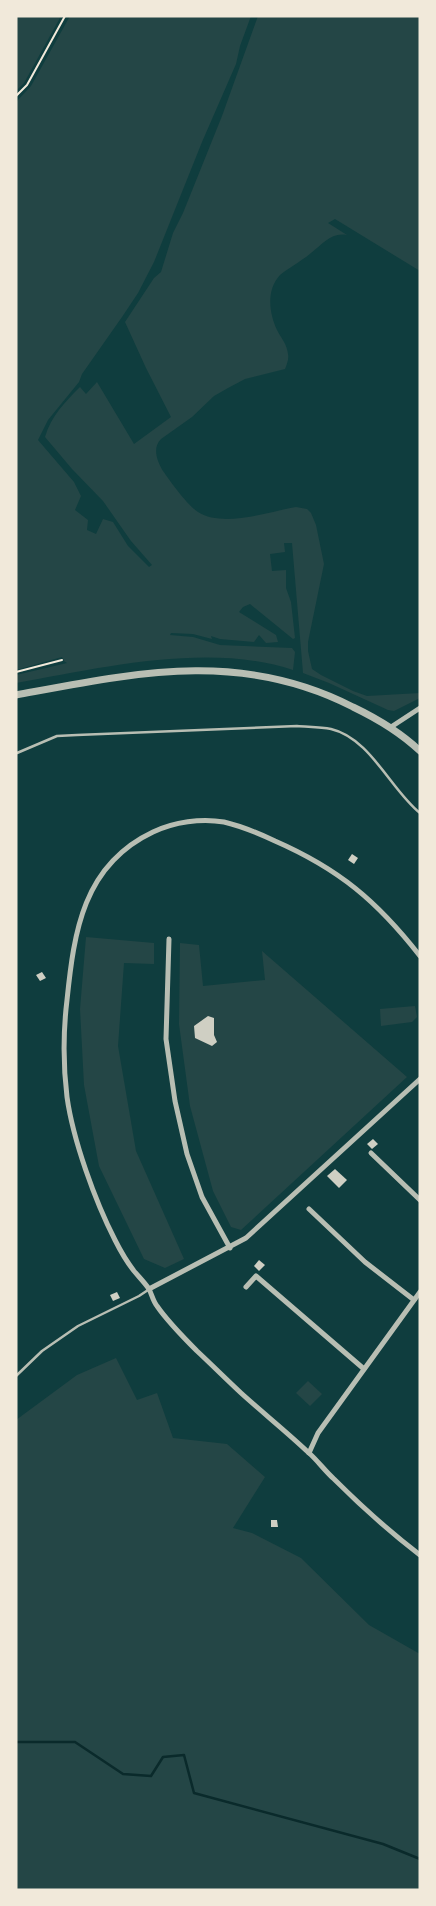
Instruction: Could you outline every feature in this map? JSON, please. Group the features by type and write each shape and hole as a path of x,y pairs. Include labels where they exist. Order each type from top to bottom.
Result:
{"street":[{"path":"16,694 156,672 228,671 297,683 336,698 391,728 420,751"},
{"path":"391,728 420,708"},
{"path":"420,956 399,929 359,890 323,865 292,848 226,823 205,821 183,822 162,827 134,842 112,862 90,892 82,912 69,968 63,1026 67,1098 73,1123 88,1175 102,1212 131,1268 149,1289 156,1304 183,1337 211,1365 309,1453 396,1537 420,1556"},
{"path":"169,939 166,1039 175,1101 187,1154 202,1197 230,1248"},
{"path":"149,1289 246,1238 420,1079"},
{"path":"370,1153 420,1200"},
{"path":"308,1210 365,1262 414,1300"},
{"path":"246,1287 256,1276 364,1369"},
{"path":"309,1453 318,1433 420,1292"}],"lane":[{"path":"17,753 57,736 297,726 332,729 353,740 366,752 420,813"},
{"path":"16,1376 42,1351 78,1326 139,1296 149,1289"}],"path":[{"path":"16,96 31,78 65,16"},
{"path":"16,672 62,660"}],"shaded area":[{"path":"16,16 61,16 24,83 16,91"},
{"path":"70,16 251,16 240,46 236,64 202,142 154,262 138,293 82,374 79,382 48,420 38,440 74,482 81,496 75,510 88,520 87,530 96,534 103,519 113,522 128,546 149,567 152,565 131,541 103,501 45,437 51,422 80,387 86,394 97,382 134,444 171,417 125,322 154,278 161,272 173,233 222,116 258,16 420,16 420,271 335,219 328,223 347,235 332,237 280,275 272,288 270,302 272,316 288,354 285,369 245,379 214,396 192,417 161,439 156,450 157,459 161,467 179,493 194,509 208,517 233,519 296,507 307,509 311,513 316,525 324,564 308,642 312,669 353,691 367,696 420,693 420,698 394,711 303,673 292,543 284,543 285,552 270,554 272,571 286,570 286,588 291,602 295,638 293,639 250,604 243,607 239,612 276,635 278,642 266,643 259,635 254,642 220,639 211,636 212,639 193,634 171,633 170,635 193,637 220,645 292,648 295,652 293,670 260,662 226,658 191,658 119,665 16,683 16,675 67,663 62,657 16,670 16,102 31,86"},
{"path":"86,937 154,943 154,964 124,963 118,1046 136,1151 184,1259 165,1268 144,1259 99,1166 84,1085 80,1009"},
{"path":"180,943 199,945 203,986 265,980 262,951 407,1077 241,1230 231,1227 213,1191 190,1106 179,1024"},
{"path":"415,1006 417,1017 412,1022 381,1026 380,1009"},
{"path":"116,1358 137,1400 157,1393 173,1438 227,1444 265,1477 233,1528 252,1533 301,1558 369,1625 420,1654 420,1890 16,1890 16,1420 77,1375"},
{"path":"308,1381 322,1394 310,1406 296,1393"}],"building":[{"path":"352,854 358,858 354,864 348,860"},
{"path":"42,972 46,978 40,981 36,975"},
{"path":"208,1016 214,1018 214,1035 217,1042 212,1046 195,1038 194,1026"},
{"path":"373,1139 378,1144 372,1149 367,1144"},
{"path":"335,1169 347,1180 339,1188 327,1176"},
{"path":"259,1260 265,1265 259,1271 254,1266"},
{"path":"117,1292 120,1298 113,1301 110,1295"},
{"path":"271,1520 277,1520 278,1527 271,1527"}],"waterway":[{"path":"16,1742 75,1742 123,1774 151,1776 163,1757 184,1755 194,1793 383,1844 420,1859"}]}
